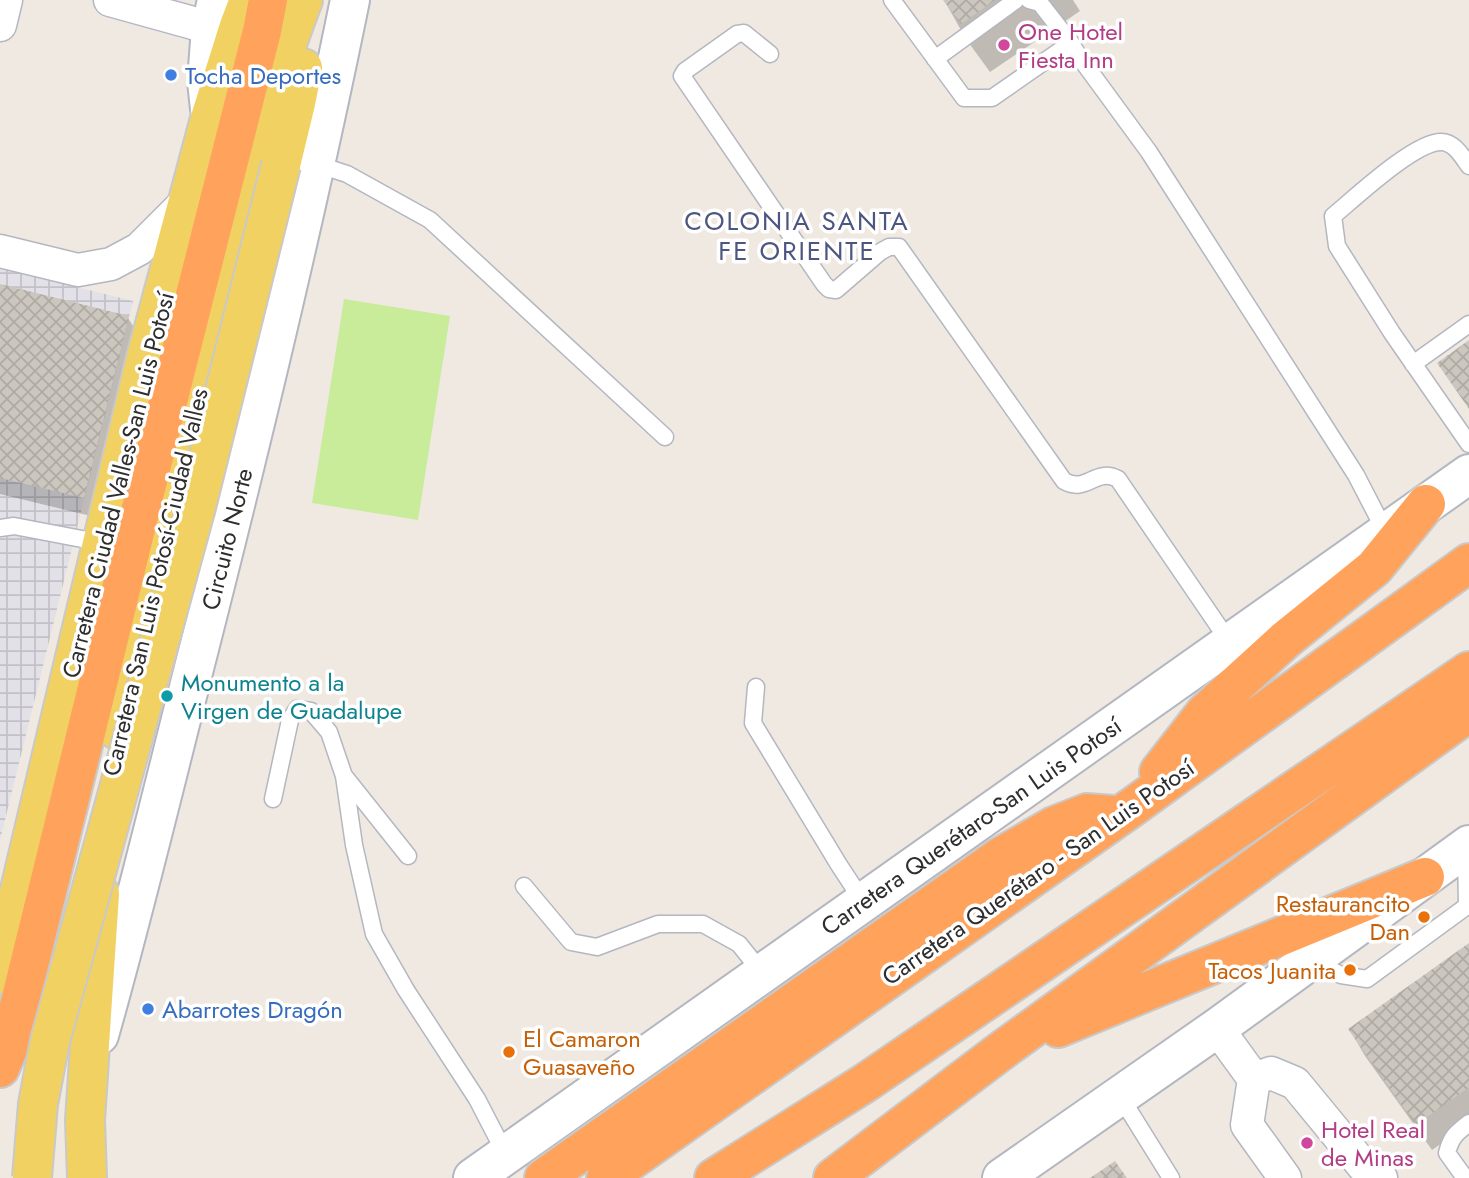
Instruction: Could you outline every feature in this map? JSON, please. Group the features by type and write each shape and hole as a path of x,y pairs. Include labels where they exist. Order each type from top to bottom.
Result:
{"highway":[{"path":"0,1068 9,1046 268,0"},
{"path":"544,1178 1000,857 1054,826 1087,813 1125,812 1205,713 1285,640 1374,568 1426,504"},
{"name":"Carretera Querétaro - San Luis Potosí","path":"606,1178 1125,812 1469,563"},
{"path":"714,1178 865,1083 1469,671"},
{"path":"833,1178 1001,1051 1469,712"},
{"path":"1001,1051 1425,877"}],"main road":[{"name":"Carretera Ciudad Valles-San Luis Potosí","path":"0,974 146,358 211,115 249,0"},
{"name":"Carretera San Luis Potosí-Ciudad Valles","path":"89,1171 85,1120 104,818 116,737 173,490 260,136 287,41 303,0"},
{"path":"32,1178 38,1104 50,1041 196,507 298,165 296,103 316,0"},
{"path":"296,103 333,0"},
{"name":"Circuito Norte","path":"88,1075 121,956 235,506 298,165 350,0"},
{"path":"211,115 207,81 214,14"},
{"name":"Carretera Querétaro-San Luis Potosí","path":"473,1178 1469,474"},
{"path":"1002,1178 1217,1028 1467,846"}],"street":[{"path":"0,25 6,0"},
{"path":"110,0 214,14"},
{"path":"0,251 78,270 111,264 139,248 190,198"},
{"path":"1217,1028 1254,1079 1247,1125 1285,1178"},
{"path":"1254,1079 1271,1073 1295,1083 1366,1175"}],"lane":[{"path":"892,0 964,98 992,98 1071,43"},
{"path":"935,59 1016,0"},
{"path":"1029,0 1040,3 1150,152 1356,475 1386,533"},
{"path":"769,54 744,33 737,33 682,76 824,284 829,289 836,290 880,252 889,247 900,247 1064,481 1072,486 1083,485 1110,474 1118,479 1230,643"},
{"path":"1469,166 1464,146 1443,142 1426,145 1404,159 1333,216 1337,246 1413,364 1469,444"},
{"path":"298,165 347,174 430,220 665,437"},
{"path":"1413,364 1469,324"},
{"path":"0,528 13,526 103,543"},
{"path":"756,687 753,723 864,902"},
{"path":"273,799 290,720 297,709 311,711 329,732 344,776 354,845 374,934 406,990 477,1099 506,1155"},
{"path":"344,776 408,856"},
{"path":"1310,960 1341,975 1367,979 1468,907 1467,846"},
{"path":"524,886 570,942 597,947 658,924 703,923 739,944 763,974"},
{"path":"1120,1096 1171,1178"},
{"path":"1465,1178 1447,1153 1450,1141 1469,1123"}],"shaded area":[{"path":"0,268 133,301 0,840"}],"green space":[{"path":"344,299 450,316 418,520 312,503"}],"building":[{"path":"943,0 995,0 961,24"},
{"path":"0,284 129,316 84,498 0,478"},
{"path":"1469,340 1469,409 1437,363"},
{"path":"1469,943 1469,1087 1416,1125 1348,1029"},
{"path":"1115,1161 1127,1178 1090,1178"}],"place":[{"name":"One Hotel Fiesta Inn","path":"1004,45"},
{"name":"Tocha Deportes","path":"171,75"},
{"name":"Monumento a la Virgen de Guadalupe","path":"167,696"},
{"name":"Restaurancito Dan","path":"1424,917"},
{"name":"Tacos Juanita","path":"1350,970"},
{"name":"Abarrotes Dragón","path":"148,1009"},
{"name":"El Camaron Guasaveño","path":"509,1052"},
{"name":"Hotel Real de Minas","path":"1307,1143"}],"district":[{"name":"COLONIA SANTA FE ORIENTE","path":"797,236"}]}
